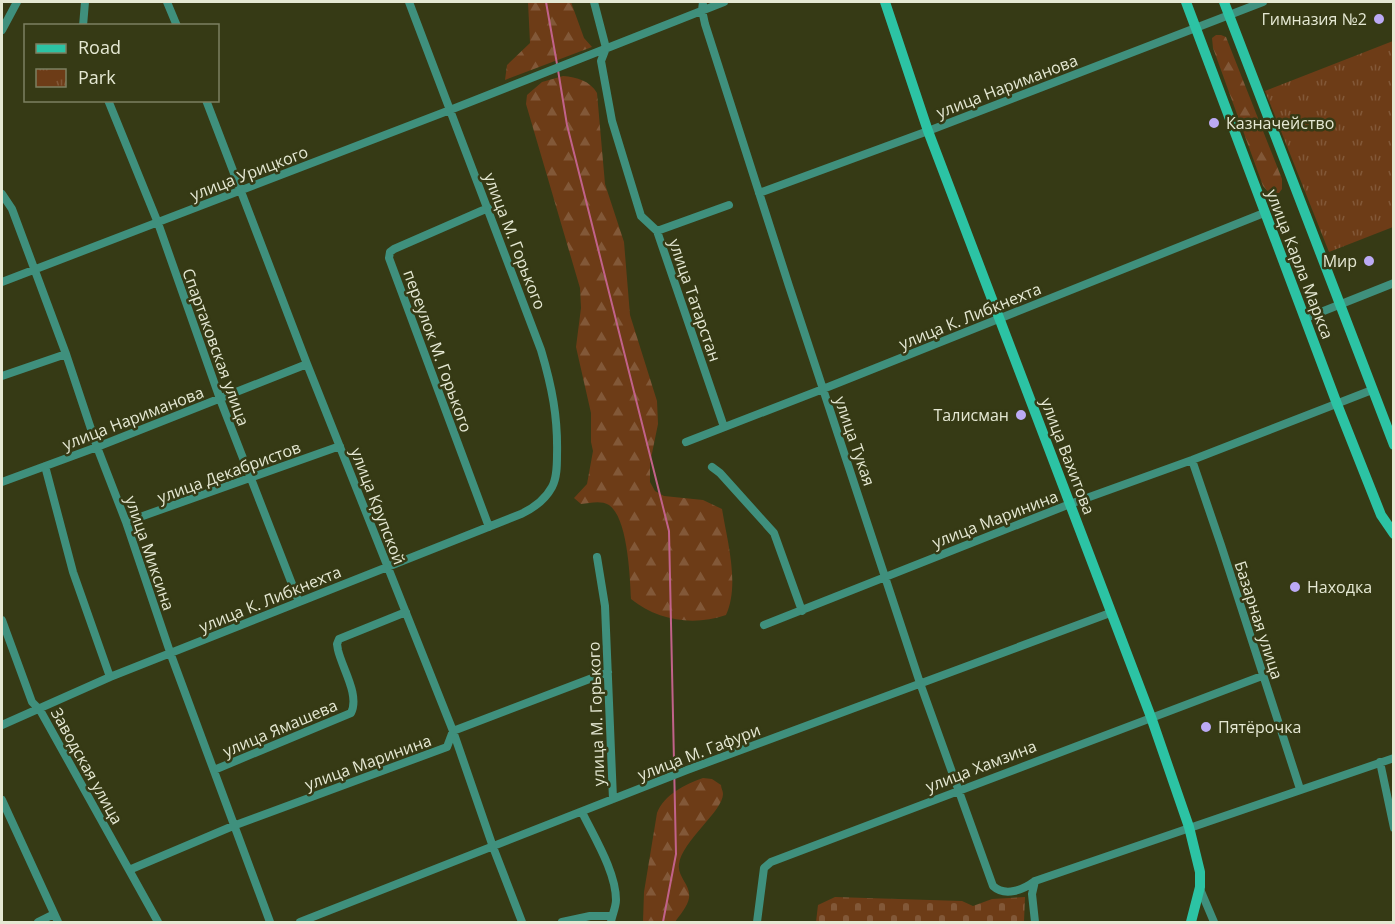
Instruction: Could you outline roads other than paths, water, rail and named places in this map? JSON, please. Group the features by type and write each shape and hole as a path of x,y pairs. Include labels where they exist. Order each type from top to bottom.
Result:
{"main road":[{"name":"улица Вахитова","path":"885,2 928,131 1151,717 1189,827 1200,872 1200,887"},
{"name":"улица Карла Маркса","path":"1186,2 1337,404 1381,515 1394,534"},
{"name":"улица Карла Маркса","path":"1224,2 1394,445"},
{"path":"1191,922 1200,887"}],"street":[{"path":"2,30 17,2"},
{"path":"82,24 85,2"},
{"path":"167,2 176,24"},
{"name":"улица М. Горького","path":"409,2 541,350 555,401 557,463 555,481 547,495"},
{"name":"улица Татарстан","path":"594,2 606,48 601,61 612,121 641,216 657,231 724,427"},
{"path":"606,48 702,6 724,2"},
{"name":"улица Нариманова","path":"759,193 928,131 1263,2"},
{"name":"улица Тукая","path":"702,6 759,193 920,683 993,886 1005,892 1027,887 1035,881"},
{"name":"улица Урицкого","path":"2,282 606,48"},
{"name":"Спартаковская улица","path":"109,102 158,223 220,399 299,602"},
{"name":"улица Крупской","path":"207,102 307,364 453,731 522,922"},
{"name":"улица Миксина","path":"2,194 12,209 66,354 171,654 270,922"},
{"path":"657,231 729,205"},
{"name":"переулок М. Горького","path":"488,208 394,249 390,252 389,258 489,527"},
{"name":"улица К. Либкнехта","path":"686,441 823,389 1264,213"},
{"path":"1306,318 1394,283"},
{"path":"2,376 66,354"},
{"name":"улица Нариманова","path":"2,482 307,364"},
{"name":"улица Маринина","path":"764,625 1070,504 1192,460 1372,390"},
{"name":"улица Декабристов","path":"126,522 340,446"},
{"name":"Базарная улица","path":"1192,460 1300,789"},
{"path":"45,466 73,572 110,677"},
{"path":"712,467 774,533 802,610"},
{"name":"улица К. Либкнехта","path":"2,725 110,677 489,527 531,509 547,495"},
{"name":"улица М. Горького","path":"597,557 605,606 613,800"},
{"name":"улица Ямашева","path":"214,770 351,713 354,707 353,699 338,650 339,639 406,612"},
{"name":"улица М. Гафури","path":"300,922 666,778 1110,613"},
{"name":"Заводская улица","path":"2,620 32,702 40,710 158,922"},
{"name":"улица Маринина","path":"129,870 233,826 447,747 453,731 608,672"},
{"name":"улица Хамзина","path":"757,922 764,868 771,862 957,789 1262,676"},
{"path":"1035,922 1032,894 1035,881 1394,758"},
{"path":"1380,762 1394,828"},
{"path":"2,800 58,922"},
{"path":"562,922 590,916 611,919 616,904 612,879 582,812"},
{"name":"улица Вахитова","path":"1200,887 1214,922"},
{"path":"38,922 54,914"}],"waterway":[{"path":"546,2 557,64"},
{"path":"558,70 567,125 669,531 676,854 663,922"}],"place":[{"name":"Гимназия №2","path":"1379,19"},
{"name":"Казначейство","path":"1214,123"},
{"name":"Мир","path":"1369,261"},
{"name":"Талисман","path":"1021,415"},
{"name":"Находка","path":"1295,587"},
{"name":"Пятёрочка","path":"1206,727"}]}
